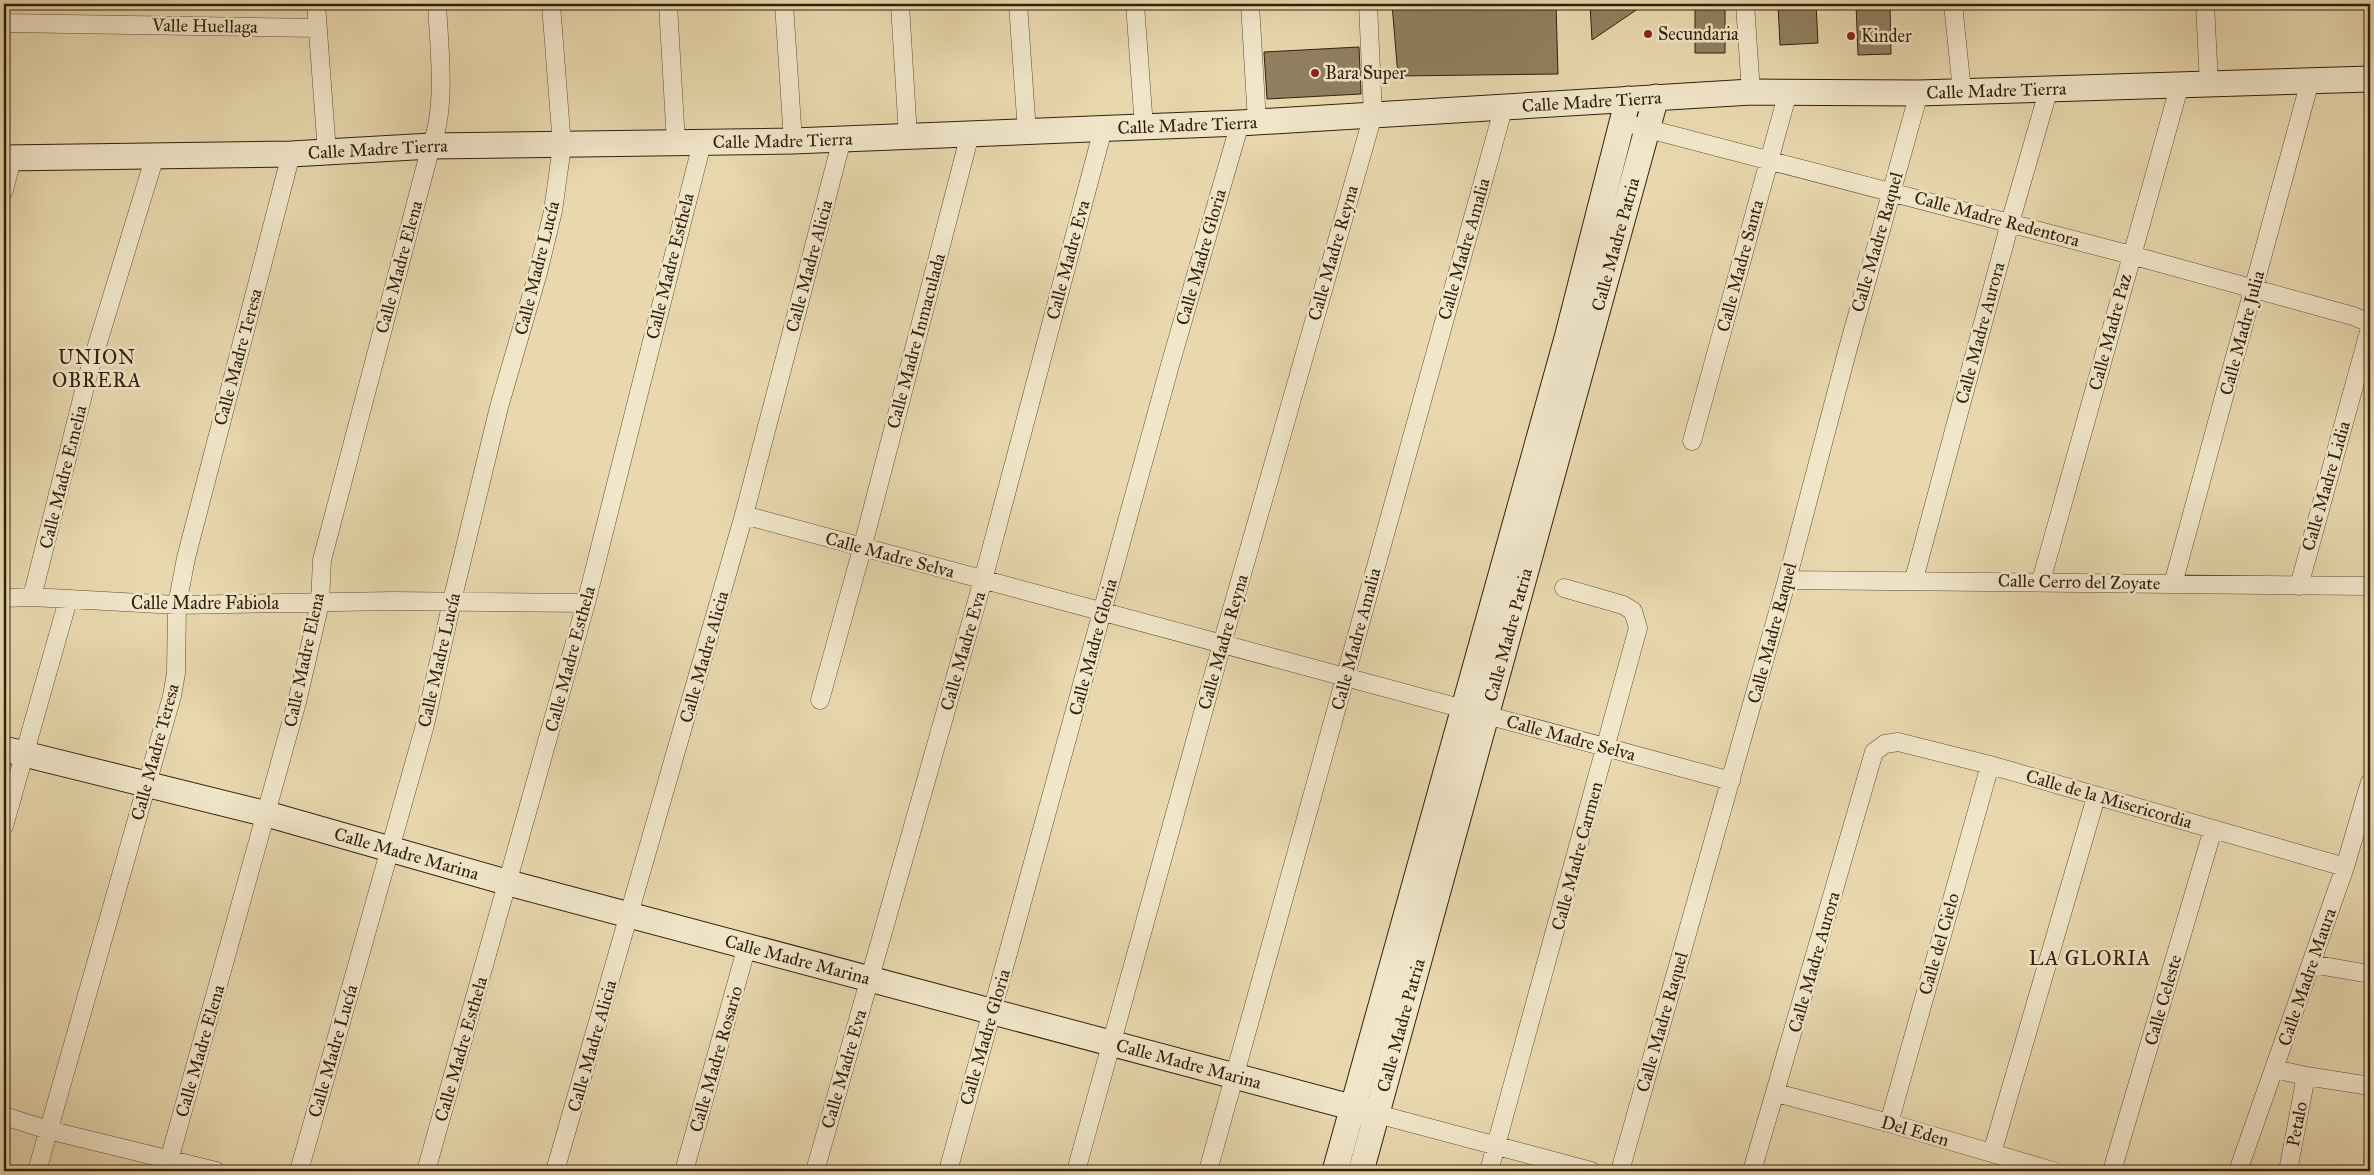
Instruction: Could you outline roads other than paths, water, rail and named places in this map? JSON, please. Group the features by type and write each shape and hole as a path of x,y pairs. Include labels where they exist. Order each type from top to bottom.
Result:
{"street":[{"path":"316,4 327,152"},
{"name":"Calle Madre Elena","path":"167,1166 297,702 320,604 322,560 439,119 437,4"},
{"name":"Calle Madre Lucía","path":"299,1171 425,725 452,602 499,407 547,238 560,177 562,146 551,4"},
{"path":"668,4 676,143"},
{"path":"784,4 792,141"},
{"path":"900,4 908,136"},
{"path":"1018,4 1027,132"},
{"path":"1135,4 1144,127"},
{"name":"Calle Madre Gloria","path":"948,1171 1170,365 1249,123 1250,4"},
{"name":"Calle Madre Reyna","path":"1076,1171 1222,644 1373,115 1368,4"},
{"path":"1746,4 1751,92"},
{"path":"1953,4 1962,91"},
{"path":"2204,4 2210,84"},
{"name":"Valle Huellaga","path":"4,23 317,28"},
{"name":"Calle Madre Tierra","path":"8,158 291,154 431,146 562,146 792,141 1249,123 1504,106 1625,111 1656,97 1751,92 1919,93 2370,79"},
{"name":"Calle Madre Julia","path":"2173,584 2310,81"},
{"name":"Calle Madre Paz","path":"2041,581 2180,84"},
{"name":"Calle Madre Aurora","path":"1914,579 2010,223 2049,88"},
{"name":"Calle Madre Santa","path":"1692,441 1788,92"},
{"name":"Calle Madre Raquel","path":"1620,1171 1787,580 1919,93"},
{"name":"Calle Madre Patria","path":"1361,1171 1656,97"},
{"name":"Calle Madre Amalia","path":"1208,1171 1504,106"},
{"name":"Calle Madre Redentora","path":"1625,111 1647,128 2132,254 2353,316 2370,323"},
{"name":"Calle Madre Patria","path":"1335,1171 1462,708 1567,338 1625,111"},
{"name":"Calle Madre Eva","path":"815,1171 983,580 1103,129"},
{"name":"Calle Madre Inmaculada","path":"820,700 862,549 970,134"},
{"name":"Calle Madre Alicia","path":"555,1171 744,516 842,139"},
{"name":"Calle Madre Esthela","path":"426,1171 586,603 702,143"},
{"name":"Calle Madre Teresa","path":"37,1171 172,696 176,673 177,605 186,558 204,480 291,154"},
{"name":"Calle Madre Emelia","path":"32,597 88,375 155,156"},
{"path":"4,190 8,158"},
{"name":"Calle Madre Lidia","path":"2298,586 2370,328"},
{"name":"Calle Madre Selva","path":"744,516 1731,781"},
{"name":"Calle Cerro del Zoyate","path":"1787,580 1914,579 2370,586"},
{"name":"Calle Madre Carmen","path":"1489,1171 1636,640 1637,619 1633,610 1623,604 1564,588"},
{"name":"Calle Madre Fabiola","path":"4,598 32,597 177,605 452,602 586,603"},
{"path":"4,826 14,752 68,600"},
{"name":"Calle de la Misericordia","path":"1874,752 1884,744 1898,742 1990,765 2345,867"},
{"name":"Calle Madre Marina","path":"14,752 267,814 508,883 1591,1171"},
{"name":"Calle Madre Aurora","path":"1752,1171 1776,1094 1874,752"},
{"name":"Calle del Cielo","path":"1889,1123 1990,765"},
{"name":"Calle Madre Maura","path":"2238,1171 2345,867 2362,837 2370,782"},
{"path":"1992,1153 2096,797"},
{"name":"Calle Celeste","path":"2112,1171 2213,829"},
{"name":"Calle Madre Rosario","path":"684,1171 747,946"},
{"path":"2311,964 2370,974"},
{"path":"2275,1069 2370,1086"},
{"name":"Petalo","path":"2288,1171 2306,1076"},
{"name":"Del Eden","path":"1776,1094 1889,1123 2053,1171"},
{"path":"4,1116 167,1166 216,1171"}],"place":[{"name":"Secundaria","path":"1648,34"},
{"name":"Kinder","path":"1851,36"},
{"name":"Bara Super","path":"1315,73"}],"district":[{"name":"UNION OBRERA","path":"97,368"},
{"name":"LA GLORIA","path":"2090,958"}]}
